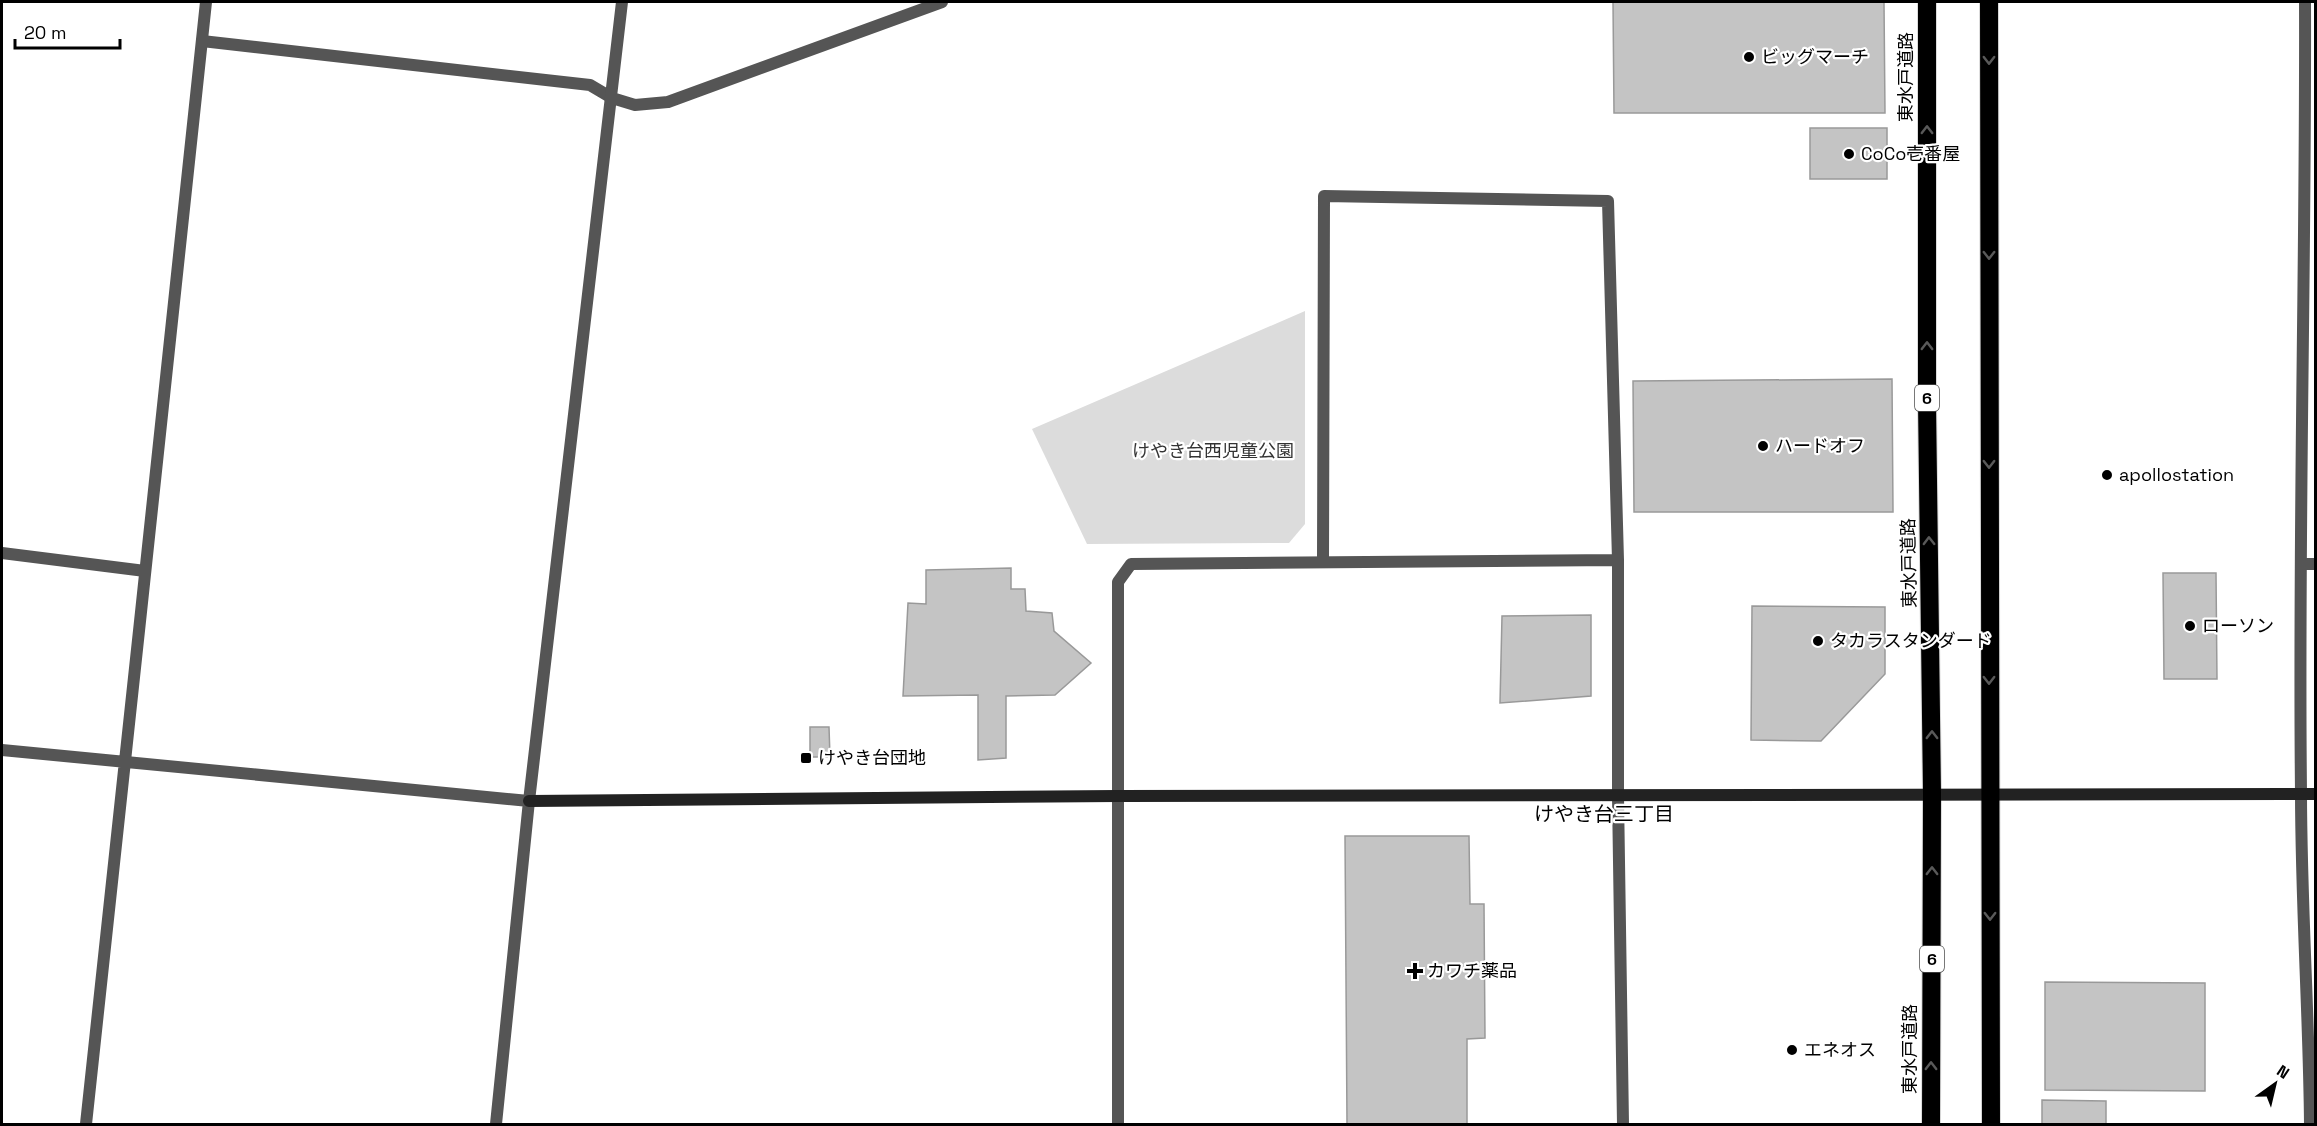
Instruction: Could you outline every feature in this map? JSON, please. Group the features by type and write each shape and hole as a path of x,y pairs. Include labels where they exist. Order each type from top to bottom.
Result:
{"highway":[{"name":"東水戸道路","path":"1927,2 1927,402 1932,794 1931,1125"},
{"path":"1989,2 1991,1125"}],"street":[{"path":"86,1125 207,2"},
{"path":"496,1125 529,801 622,2"},
{"path":"202,42 590,85 612,98 635,105 668,102 942,2"},
{"path":"2305,2 2311,134 2302,564 2301,794 2312,1028 2310,1125"},
{"path":"1323,561 1324,196 1608,201 1618,560 1618,796 1623,1125"},
{"path":"2,553 145,571"},
{"path":"1118,1125 1118,582 1131,564 1618,560"},
{"path":"2302,564 2316,564"},
{"path":"2,750 529,801 1118,796 2316,794"}],"green space":[{"name":"けやき台西児童公園","path":"1305,311 1305,524 1289,543 1087,544 1032,429"}],"building":[{"name":"ビッグマーチ","path":"1613,2 1884,2 1885,113 1614,113"},
{"name":"CoCo壱番屋","path":"1810,128 1887,128 1887,179 1810,179"},
{"name":"ハードオフ","path":"1892,379 1893,512 1634,512 1633,381"},
{"path":"1011,568 1011,589 1025,589 1026,611 1052,613 1054,631 1091,663 1055,695 1006,696 1006,758 978,760 978,695 903,696 908,603 926,604 926,570"},
{"name":"ローソン","path":"2163,573 2216,573 2217,679 2164,679"},
{"name":"タカラスタンダード","path":"1752,606 1885,607 1885,674 1821,741 1751,740"},
{"path":"1591,615 1591,696 1500,703 1502,616"},
{"path":"810,727 829,727 830,757 810,757"},
{"name":"カワチ薬品","path":"1345,836 1469,836 1470,904 1484,904 1485,1038 1467,1039 1467,1124 1347,1124"},
{"path":"2045,982 2205,983 2205,1091 2045,1090"},
{"path":"2042,1100 2106,1101 2106,1124 2042,1124"}],"place":[{"name":"ビッグマーチ","path":"1749,57"},
{"name":"CoCo壱番屋","path":"1849,154"},
{"name":"ハードオフ","path":"1763,446"},
{"name":"apollostation","path":"2107,475"},
{"name":"ローソン","path":"2190,626"},
{"name":"タカラスタンダード","path":"1818,641"},
{"name":"けやき台団地","path":"806,758"},
{"name":"カワチ薬品","path":"1415,971"},
{"name":"エネオス","path":"1792,1050"}],"district":[{"name":"けやき台三丁目","path":"1604,814"}]}
